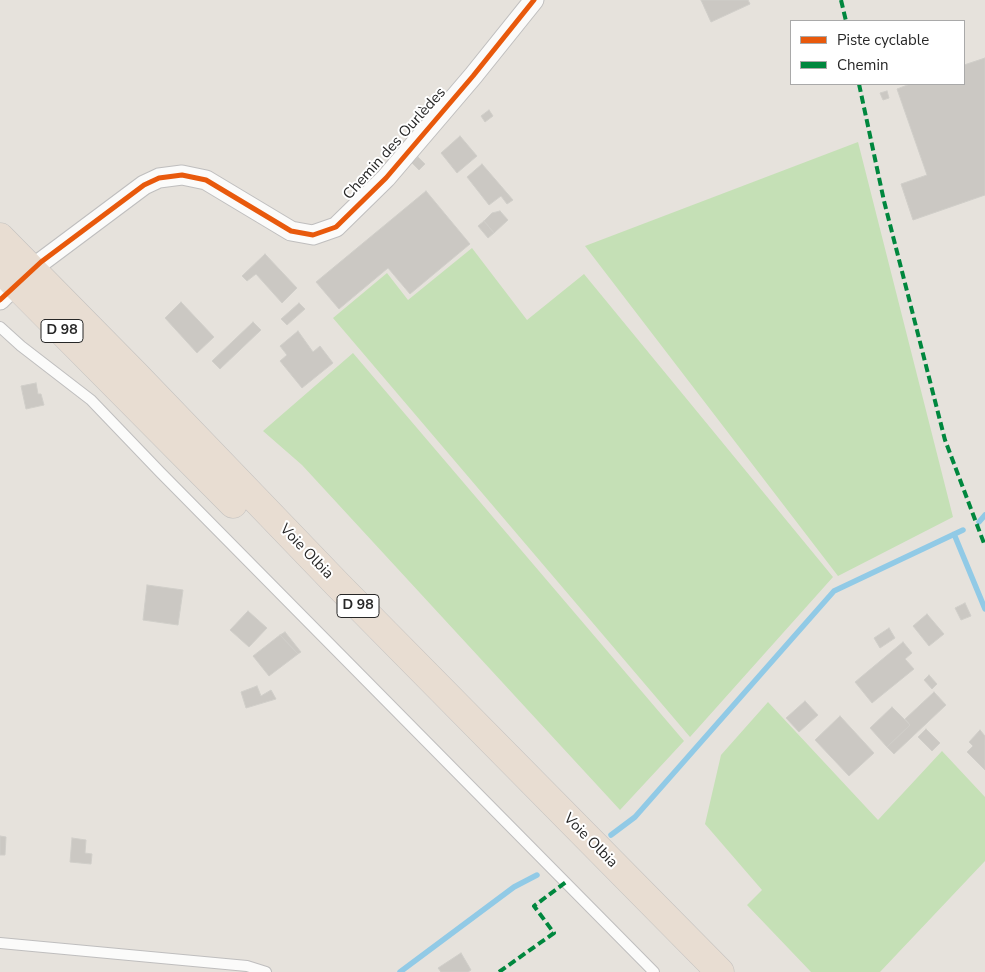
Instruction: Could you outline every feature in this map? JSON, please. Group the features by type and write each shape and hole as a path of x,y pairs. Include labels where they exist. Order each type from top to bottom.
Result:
{"highway":[{"name":"Voie Olbia","path":"0,237 338,585 720,972"},
{"name":"Voie Olbia","path":"3,287 696,972"}],"street":[{"name":"Chemin des Ourlèdes","path":"41,262 144,184 159,178 182,175 206,180 291,232 313,234 336,227 386,178 473,76 534,0"}],"lane":[{"path":"0,327 21,346 91,400 654,972"},
{"path":"0,943 247,966 266,972"}],"green space":[{"path":"858,142 953,517 838,576 585,246"},
{"path":"472,248 527,320 584,274 833,577 690,737 333,318 387,273 408,300"},
{"path":"353,353 684,741 620,810 302,465 263,431"},
{"path":"768,702 878,820 942,751 985,797 985,861 880,972 811,972 747,905 762,890 705,824 721,755"}],"building":[{"path":"701,0 748,0 750,4 711,22"},
{"path":"985,58 985,195 913,220 901,184 927,175 897,89 907,85 965,85 965,65"},
{"path":"887,91 889,98 883,100 880,93"},
{"path":"489,110 493,116 485,122 481,116"},
{"path":"460,136 477,156 457,173 441,153"},
{"path":"418,157 425,164 419,170 412,163"},
{"path":"482,164 513,200 507,204 501,196 489,205 467,177"},
{"path":"426,191 470,244 410,294 388,268 339,309 316,282"},
{"path":"500,211 508,220 494,233 484,221 492,213"},
{"path":"484,221 494,233 488,238 478,226"},
{"path":"265,254 297,288 282,303 256,274 247,281 242,276"},
{"path":"181,302 214,337 197,353 165,318"},
{"path":"299,303 305,309 287,325 281,319"},
{"path":"253,322 261,330 220,369 212,361"},
{"path":"298,331 313,352 320,346 333,363 302,388 280,361 287,355 280,346"},
{"path":"36,383 38,394 41,394 44,405 26,409 21,386"},
{"path":"147,585 183,590 178,625 143,620"},
{"path":"965,603 971,616 961,620 955,608"},
{"path":"248,611 267,628 249,647 230,630"},
{"path":"927,614 944,634 929,646 913,626"},
{"path":"889,628 895,638 880,648 874,638"},
{"path":"285,632 301,652 298,654 280,635"},
{"path":"280,635 298,654 269,676 253,656"},
{"path":"903,642 912,653 905,659 914,669 872,703 855,682"},
{"path":"929,675 937,684 932,689 924,680"},
{"path":"257,686 261,696 271,690 276,699 246,708 241,692"},
{"path":"934,692 946,705 894,754 887,747 910,725 905,719"},
{"path":"805,701 818,715 799,732 786,718"},
{"path":"892,707 910,725 887,747 870,728"},
{"path":"840,716 874,753 849,776 815,740"},
{"path":"926,729 940,743 932,751 918,737"},
{"path":"980,730 985,736 985,770 967,752 973,746 969,742"},
{"path":"0,836 6,837 5,855 0,855"},
{"path":"72,838 86,840 85,853 92,854 91,864 70,862"},
{"path":"461,953 471,970 468,972 441,972 438,968"}],"waterway":[{"path":"979,522 985,515"},
{"path":"611,835 635,817 834,591 963,530"},
{"path":"954,534 985,609"},
{"path":"400,972 514,887 537,875"}],"marked path":[{"path":"841,0 846,20"},
{"path":"859,85 884,201 945,440 985,546"},
{"path":"499,972 554,933 534,906 566,882"}],"cycle path":[{"path":"0,300 41,262 144,185 159,178 182,175 206,180 291,231 313,235 336,227 386,178 473,76 534,0"}]}
